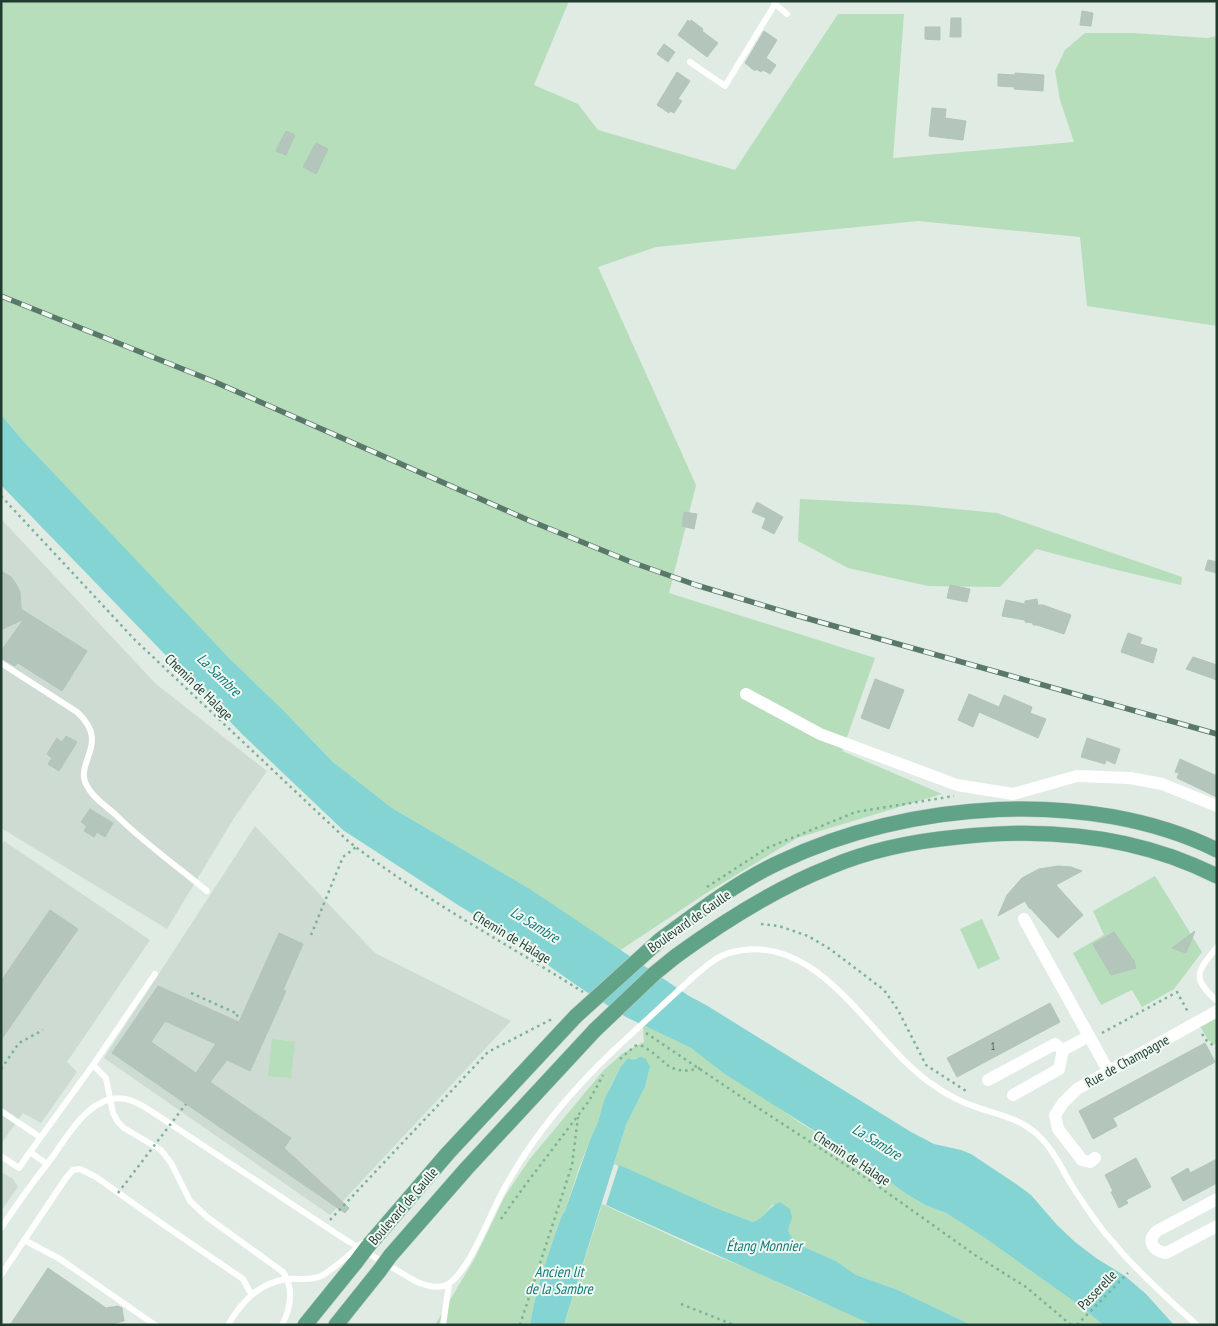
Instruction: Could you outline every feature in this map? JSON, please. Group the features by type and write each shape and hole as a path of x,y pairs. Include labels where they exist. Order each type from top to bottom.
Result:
{"main road":[{"name":"Boulevard de Gaulle","path":"306,1325 352,1258 392,1218 454,1146 576,1016 660,940 706,907 779,862 861,831 931,817 975,811 1013,809 1102,814 1140,822 1181,835 1217,850"},
{"name":"Boulevard de Gaulle","path":"336,1325 390,1256 472,1162 595,1030 655,973 676,956 735,915 796,881 858,857 898,846 936,839 1011,833 1080,835 1119,842 1181,860 1217,876"}],"street":[{"path":"746,694 820,734 958,785 1014,794 1077,776 1130,778 1162,784 1217,806"},
{"path":"1024,919 1109,1072"},
{"name":"Rue de Champagne","path":"1095,1158 1090,1162 1082,1160 1058,1129 1055,1115 1063,1103 1077,1089 1217,1011"},
{"path":"1063,1050 1090,1038"},
{"path":"988,1080 1055,1044 1063,1050"},
{"path":"1012,1095 1058,1069 1063,1050"},
{"path":"1217,1199 1157,1231 1153,1235 1151,1242 1153,1247 1159,1252 1166,1253 1217,1226"}],"lane":[{"path":"690,62 725,86 775,3 788,14"},
{"path":"1,663 77,712 88,722 92,742 84,774 85,783 89,791 124,824 207,891"},
{"path":"1217,947 1200,968 1199,975 1206,992 1217,1001"},
{"path":"443,1325 450,1284 471,1255 507,1182 529,1146 565,1101 614,1050 714,960 728,953 762,950 784,954 813,970 835,986 911,1068 923,1078 962,1102 997,1112 1022,1123 1040,1137 1102,1230 1157,1290 1197,1325"},
{"path":"1,1156 19,1168 155,974"},
{"path":"93,1065 106,1078 113,1113 118,1122 161,1150 171,1163 190,1201 207,1217 275,1265 288,1279 290,1298 282,1325"},
{"path":"1,1228 73,1127 96,1106 111,1099 121,1099 136,1102 325,1226 415,1281 437,1288 450,1284"},
{"path":"1,1111 40,1137"},
{"path":"30,1152 47,1164"},
{"path":"1,1275 73,1170 80,1169 243,1279 252,1294"},
{"path":"24,1240 60,1259 155,1325"},
{"path":"228,1325 236,1312 252,1294 267,1284 288,1279 320,1276 352,1258"}],"path":[{"name":"Chemin de Halage","path":"1,496 135,640 356,847 467,921 584,993"},
{"path":"311,935 343,857 356,847"},
{"path":"761,924 779,926 808,936 830,949 884,990 898,1010 926,1065 972,1095 978,1107"},
{"path":"1090,1038 1177,992 1194,1023 1207,1041 1217,1048"},
{"path":"191,993 238,1014 235,1020"},
{"path":"325,1226 488,1052 557,1017"},
{"path":"1,1069 19,1043 42,1030"},
{"name":"Chemin de Halage","path":"642,1030 875,1184 975,1255 1026,1287 1071,1325"},
{"path":"616,1062 635,1046 640,1045 674,1069 689,1071 700,1068"},
{"path":"498,1223 589,1102 604,1074"},
{"path":"118,1193 186,1104"},
{"path":"520,1325 572,1165 579,1115"},
{"name":"Passerelle","path":"1077,1325 1131,1270"},
{"path":"681,1304 734,1325"}],"shaded area":[{"path":"1,519 156,684 267,771 234,818 167,929 1,828"},
{"path":"255,826 375,953 511,1021 330,1215 104,1058"},
{"path":"4,841 150,940 67,1062 77,1072 41,1123 23,1113 1,1144 1,846"},
{"path":"1,1172 13,1179 18,1187 1,1211"}],"green space":[{"path":"1,1 569,1 534,85 578,104 598,130 735,170 838,14 904,14 893,158 1074,142 1060,100 1055,71 1065,50 1085,33 1133,33 1208,38 1217,36 1217,326 1087,306 1080,237 918,221 656,247 598,267 696,485 669,593 875,658 842,751 942,794 797,838 708,892 619,951 530,889 392,808 333,762 155,581 1,415"},
{"path":"800,499 914,505 997,513 1182,577 1181,585 1036,549 1000,587 928,586 848,568 798,541"},
{"path":"1155,876 1202,952 1174,989 1142,1007 1132,990 1101,1005 1073,953 1104,935 1093,911"},
{"path":"982,919 1000,959 978,969 960,929"},
{"path":"1217,1018 1217,1046 1208,1040 1200,1026"},
{"path":"643,1025 691,1048 802,1124 856,1157 905,1193 925,1205 946,1213 982,1236 1079,1305 1103,1325 971,1325 898,1290 856,1275 836,1261 795,1243 788,1231 790,1225 773,1204 759,1221 753,1222 614,1164 626,1125 645,1087 650,1067 636,1058 620,1068 610,1087 548,1256 539,1283 530,1325 435,1325 475,1258 505,1196 529,1160 603,1071 623,1053 644,1042"},
{"path":"272,1039 295,1042 291,1078 268,1076"},
{"path":"602,1204 702,1250 873,1323 873,1325 564,1325"}],"water":[{"name":"La Sambre","path":"1,415 26,444 230,659 333,762 392,808 530,889 689,996 911,1132 934,1144 971,1154 1031,1195 1057,1225 1075,1242 1125,1276 1146,1294 1174,1325 1103,1325 1079,1305 982,1236 946,1213 925,1205 905,1193 856,1157 725,1074 691,1048 626,1017 542,961 519,942 458,905 343,830 243,735 1,485"},
{"name":"Ancien lit de la Sambre","path":"641,1057 646,1059 650,1067 645,1087 626,1125 564,1325 530,1325 539,1283 605,1098 620,1068 628,1058 632,1060"},
{"name":"Étang Monnier","path":"619,1165 716,1208 753,1222 780,1202 790,1209 792,1217 788,1231 795,1243 836,1261 856,1275 898,1290 971,1325 873,1325 606,1205"}],"building":[{"path":"1082,11 1093,13 1091,26 1080,25"},
{"path":"951,18 961,18 961,37 950,37"},
{"path":"688,20 690,22 691,20 703,29 702,31 718,43 707,57 678,35"},
{"path":"925,27 940,27 940,40 925,39"},
{"path":"764,31 777,40 766,58 776,65 770,74 763,70 761,72 756,69 755,71 745,63"},
{"path":"664,44 675,52 668,62 657,54"},
{"path":"677,72 690,81 678,99 682,101 674,113 670,111 669,113 657,105"},
{"path":"1015,73 1044,75 1043,91 998,86 998,74 1015,75"},
{"path":"932,108 946,109 945,118 966,121 963,140 929,136"},
{"path":"286,131 295,135 286,155 276,151"},
{"path":"316,143 328,149 316,174 303,167"},
{"path":"757,502 783,517 774,534 762,528 766,518 752,512"},
{"path":"684,512 697,514 694,529 682,526"},
{"path":"1208,560 1217,562 1217,573 1205,570"},
{"path":"1,571 11,577 16,584 20,592 21,609 87,651 62,691 18,663 15,666 1,658 1,651 24,619 1,630"},
{"path":"950,585 970,589 967,602 947,598"},
{"path":"1037,599 1038,605 1071,615 1064,634 1033,625 1033,623 1025,622 1025,620 1002,616 1006,600 1025,604 1025,601"},
{"path":"1128,633 1142,638 1140,644 1157,649 1153,663 1121,652"},
{"path":"1193,657 1217,665 1217,680 1186,669"},
{"path":"875,679 904,690 889,729 861,718"},
{"path":"969,694 999,707 1004,695 1032,707 1030,713 1046,719 1038,738 979,712 973,727 958,720"},
{"path":"66,736 77,742 59,771 48,764 52,758 47,754 57,738 62,742"},
{"path":"1087,738 1120,749 1115,764 1106,760 1105,764 1081,757"},
{"path":"1180,759 1217,776 1217,797 1177,778 1179,773 1175,772"},
{"path":"90,809 113,823 105,837 97,832 94,837 84,831 87,826 81,822"},
{"path":"1058,866 1071,867 1082,871 1056,885 1083,915 1058,938 1029,908 1025,901 998,916 1007,895 1022,878 1039,869"},
{"path":"50,910 78,929 1,1040 1,981"},
{"path":"1195,931 1186,953 1172,948"},
{"path":"1114,932 1134,961 1136,968 1111,975 1093,944"},
{"path":"279,933 303,944 283,990 286,991 250,1071 227,1060 210,1082 291,1138 284,1148 349,1208 345,1213 112,1053 158,986 239,1022","holes":["165,1021 216,1044 196,1073 151,1042"]},
{"path":"1050,1003 1060,1022 957,1077 947,1058"},
{"path":"1205,1043 1215,1062 1113,1118 1117,1126 1093,1139 1079,1111"},
{"path":"1136,1158 1151,1187 1126,1200 1128,1203 1119,1208 1105,1175"},
{"path":"1217,1159 1217,1183 1183,1201 1171,1178 1188,1168 1190,1173"},
{"path":"48,1268 106,1308 118,1306 122,1308 124,1321 115,1323 115,1325 10,1325"}],"railway":[{"path":"1,296 215,382 528,520 631,562 696,585 795,615 1217,734"}]}
